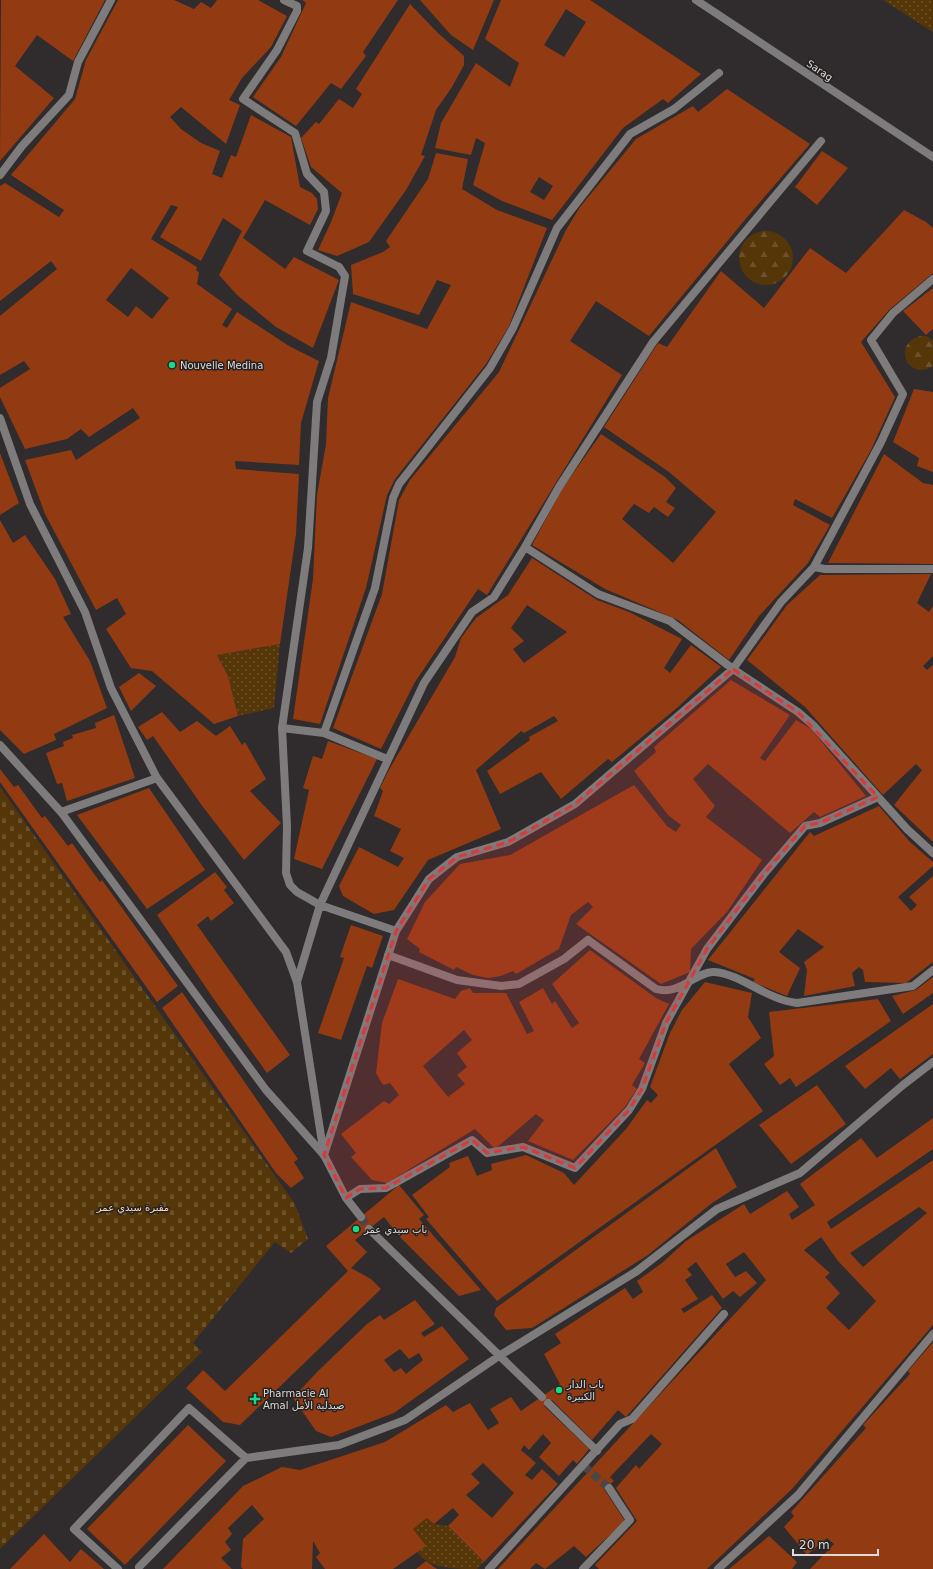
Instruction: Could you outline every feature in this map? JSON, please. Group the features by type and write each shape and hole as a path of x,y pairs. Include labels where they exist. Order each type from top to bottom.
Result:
{"street":[{"path":"0,175 22,146 68,95 78,62 111,0"},
{"path":"284,0 297,6 297,11 277,50 243,99 295,133 307,174 324,192 326,211 307,251 339,267 345,276 331,358 317,402 308,548 282,728 287,826 286,873 290,885 297,892 320,905 396,931"},
{"name":"Sarag","path":"696,0 933,157"},
{"path":"324,733 375,588 394,498 399,484 490,368 513,328 557,228 630,134 674,108 719,73"},
{"path":"297,982 320,905 387,759 424,683 472,612 494,597 525,547 559,487 653,342 821,141"},
{"path":"324,1155 396,931 429,879 456,857 508,842 575,804 733,669 781,602 814,567 881,442 903,394 871,340 893,313 933,279"},
{"path":"0,418 30,504 85,612 111,688 157,778 286,952 297,982 324,1155"},
{"path":"525,547 598,594 670,621 733,669 798,712 813,726 907,829 933,853"},
{"path":"814,567 825,569 933,570"},
{"path":"282,728 324,733 387,759"},
{"path":"0,745 61,812 266,1090 324,1155 346,1198 361,1217"},
{"path":"61,812 157,778"},
{"path":"346,1198 360,1189 386,1188 472,1140 487,1154 523,1147 575,1168 629,1110 642,1089 666,1023 707,949 764,874 805,826 820,823 878,797"},
{"path":"388,955 457,980 501,986 519,984 564,959 588,940 656,988 663,991 671,990 711,972 724,973 783,1001 796,1003 913,986 933,970"},
{"path":"139,1567 246,1458 339,1445 405,1420 499,1356 637,1271 717,1209 800,1173 903,1085 933,1062"},
{"path":"370,1229 597,1451"},
{"path":"489,1569 620,1424 632,1419 724,1314"},
{"path":"718,1569 798,1495 933,1334"},
{"path":"117,1569 74,1529 189,1408 246,1458"},
{"path":"583,1569 630,1520 609,1488"}],"highlighted area":[{"path":"733,669 798,712 878,797 820,823 805,826 764,874 707,949 666,1023 642,1089 629,1110 575,1168 523,1147 487,1153 472,1140 386,1188 360,1189 346,1198 324,1155 396,931 429,879 457,857 508,842 575,804"}],"green space":[{"path":"883,0 933,0 933,32"},
{"path":"761,231 771,231 781,235 789,243 793,253 793,263 789,273 781,281 771,285 761,285 751,281 743,273 739,263 739,253 743,243 751,235"},
{"path":"920,336 926,336 933,340 933,366 925,370 917,369 911,366 905,354 906,347 911,341"},
{"path":"280,644 274,708 238,716 228,676 217,655"},
{"name":"مقبرة سيدي عمر","path":"0,787 295,1204 308,1239 291,1253 275,1242 193,1343 202,1352 0,1549"},
{"path":"427,1518 434,1524 448,1526 484,1562 477,1569 460,1569 435,1565 422,1557 417,1551 413,1529"}],"building":[{"path":"1,0 105,0 73,61 37,35 15,66 54,98 0,161"},
{"name":"Nouvelle Medina","path":"118,0 174,0 194,9 201,2 211,8 217,0 258,0 287,16 271,47 242,78 229,100 240,105 226,144 181,107 170,117 181,129 201,143 220,151 212,174 222,178 231,155 236,157 251,115 291,137 300,187 312,193 317,199 318,209 310,225 265,200 243,238 285,269 294,257 339,280 313,348 276,327 237,295 219,275 242,231 223,218 201,261 160,237 178,207 171,205 151,239 197,267 196,270 199,272 197,284 232,309 222,325 227,328 237,312 289,346 319,361 301,423 299,465 235,461 236,469 299,474 296,534 280,644 217,655 228,676 238,716 214,724 152,671 131,668 106,629 126,614 117,598 96,610 45,514 25,460 71,450 76,460 140,418 133,408 89,437 81,429 67,439 25,449 0,397 0,388 30,369 24,361 0,375 0,316 57,269 51,261 0,301 0,186 5,183 59,217 64,210 11,175 75,99 86,60","holes":["131,268 169,298 152,319 136,306 128,317 106,300"]},
{"path":"302,0 398,0 363,52 366,56 341,89 331,83 296,126 253,97 281,57 306,3"},
{"path":"420,0 494,0 473,50 451,35"},
{"path":"501,0 590,0 701,74 668,103 663,99 623,128 552,220 502,201 473,185 485,143 476,138 471,155 435,148 441,123 476,63 510,87 519,63 485,39","holes":["566,9 586,22 564,57 544,45","539,177 553,186 544,200 530,192"]},
{"path":"410,4 438,33 464,56 464,65 452,87 436,110 421,155 425,156 406,190 369,242 337,256 318,250 342,193 311,167 301,138 316,122 319,124 339,99 353,108 362,94 356,89"},
{"path":"727,89 810,144 748,216 649,336 596,301 570,341 622,375 487,595 478,589 415,682 381,749 333,728 382,594 399,500 410,480 499,372 566,230 580,207 636,139 693,106 698,112"},
{"path":"822,151 848,168 817,205 795,187"},
{"path":"436,153 468,159 462,189 497,210 547,228 509,326 486,364 395,479 387,495 366,588 320,724 293,719 313,579 317,495 326,444 328,398 351,302 427,329 451,285 437,280 419,315 353,294 351,265 383,252 390,247 386,241 428,179"},
{"path":"904,210 926,222 933,228 933,273 889,310 861,342 895,397 871,450 832,518 795,499 793,505 830,525 808,563 759,616 729,660 678,620 605,589 532,545 562,489 601,434 665,477 676,488 666,502 675,508 668,517 654,507 649,513 634,504 622,519 673,563 716,512 669,472 604,427 658,343 667,347 721,271 764,308 810,248 846,273"},
{"path":"933,288 933,329 926,335 903,311"},
{"path":"914,389 933,392 933,472 917,466 919,458 893,442"},
{"path":"0,453 19,503 0,515"},
{"path":"884,454 923,483 933,485 933,564 828,563"},
{"path":"0,520 13,543 25,535 55,579 71,614 63,617 90,661 107,708 54,734 56,740 24,754 0,730"},
{"path":"532,558 597,600 629,612 682,639 664,668 670,673 691,645 721,667 678,707 612,762 608,759 561,799 541,772 500,794 487,771 530,740 529,737 558,721 554,716 524,733 521,731 476,770 501,829 428,860 394,910 374,914 343,896 339,886 359,847 398,867 404,858 390,851 401,829 374,816 383,791 380,788 390,768 455,657 461,638 476,618 508,595","holes":["527,605 567,632 524,663 513,649 524,641 511,628"]},
{"path":"931,574 917,603 929,612 933,606 933,656 923,666 927,670 933,665 933,842 894,805 922,770 916,764 883,795 805,707 747,660 787,605 820,575"},
{"path":"139,673 156,686 131,711 119,687"},
{"path":"731,680 790,715 760,758 765,761 796,720 811,729 866,796 820,817 814,812 790,833 708,764 693,779 715,806 706,817 762,860 727,912 691,949 690,972 661,984 576,924 593,907 588,902 571,915 559,949 516,974 513,971 501,976 488,978 473,975 456,967 454,970 419,952 420,949 407,939 425,902 460,864 510,855 634,785 667,826 676,832 681,825 668,815 634,771 656,752 654,747"},
{"path":"162,712 180,732 197,721 216,736 230,726 242,745 245,742 266,779 250,791 281,823 244,860 203,807 153,736 147,740 138,727"},
{"path":"114,715 135,778 67,801 62,783 57,784 46,753 64,746 63,742 73,738 72,735 96,728 95,723"},
{"path":"328,741 377,759 322,869 294,859 309,790 303,788 313,756 322,759"},
{"path":"0,769 14,787 18,785 42,818 45,816 68,846 72,843 100,882 102,880 178,986 157,1002 0,782"},
{"path":"149,788 205,870 147,909 77,815"},
{"path":"879,806 910,842 933,862 933,866 898,897 911,911 917,905 909,897 933,876 933,962 906,983 865,982 863,970 859,967 852,973 855,986 804,996 807,970 804,962 824,947 798,929 779,952 800,968 787,996 753,982 755,979 708,960 810,832 814,836"},
{"path":"215,872 227,887 224,890 234,903 211,921 208,916 197,925 290,1055 267,1073 213,998 157,915"},
{"path":"351,925 383,936 372,968 367,966 341,1040 318,1033 344,958 340,957"},
{"path":"590,950 656,998 669,1004 639,1059 645,1063 632,1085 637,1089 624,1108 573,1160 528,1141 544,1120 536,1114 495,1149 475,1129 387,1183 372,1180 351,1157 356,1153 341,1134 384,1101 389,1104 399,1095 390,1083 383,1085 376,1073 382,1023 398,979 455,999 461,991 470,988 473,993 506,993 527,1034 534,1031 519,1002 543,988 552,1004 555,1001 572,1028 579,1023 552,984","holes":["464,1030 472,1040 457,1053 467,1067 457,1075 465,1084 448,1097 423,1066"]},
{"path":"933,977 933,993 903,1014 892,996 916,990"},
{"path":"705,982 752,993 748,1017 761,1038 729,1064 763,1111 497,1301 426,1219 429,1217 412,1195 450,1167 449,1163 468,1156 477,1176 492,1170 491,1164 526,1155 564,1173 574,1185 626,1129 647,1100 651,1103 658,1095 650,1087 670,1033 682,1010"},
{"path":"182,992 298,1159 294,1162 304,1178 291,1188 276,1173 162,1008"},
{"path":"878,999 891,1021 796,1087 790,1078 780,1085 764,1064 774,1056 769,1012"},
{"path":"933,1004 933,1054 900,1079 891,1068 865,1089 845,1066"},
{"path":"817,1085 846,1124 791,1164 759,1125"},
{"path":"933,1118 933,1149 827,1222 831,1229 933,1160 933,1325 792,1489 707,1569 599,1569 595,1565 637,1521 616,1488 636,1465 639,1469 662,1444 651,1434 610,1477 614,1481 604,1489 625,1521 586,1557 574,1546 545,1569 536,1563 530,1569 498,1569 766,1280 744,1252 726,1264 735,1277 746,1271 757,1283 740,1297 733,1291 723,1299 696,1262 687,1269 692,1275 685,1280 698,1299 681,1309 684,1313 712,1295 722,1308 626,1417 618,1410 592,1440 552,1400 544,1406 589,1449 577,1464 573,1460 559,1476 539,1457 551,1443 543,1434 529,1450 524,1445 521,1450 536,1463 525,1475 532,1480 542,1469 558,1484 484,1562 448,1526 459,1515 453,1508 434,1524 427,1518 413,1529 426,1546 393,1569 325,1569 316,1557 320,1553 313,1541 312,1569 243,1569 241,1567 243,1539 264,1519 252,1505 228,1528 232,1534 225,1542 231,1550 221,1558 232,1569 163,1569 243,1486 282,1467 300,1470 385,1442 446,1405 453,1412 470,1403 488,1430 499,1423 490,1409 511,1397 521,1411 560,1384 544,1354 561,1343 555,1334 625,1288 633,1299 643,1292 637,1281 662,1263 686,1241 744,1204 750,1214 787,1191 799,1207 789,1214 792,1220 815,1205 800,1184 861,1138 877,1158","holes":["919,1207 927,1213 863,1267 850,1253","821,1237 838,1261 876,1301 849,1330 826,1308 840,1293 825,1277 830,1273 804,1250","483,1463 514,1493 492,1518 466,1495 480,1483 471,1474"]},
{"path":"716,1148 737,1187 712,1203 648,1255 532,1328 506,1330 494,1315 496,1308"},
{"path":"399,1185 424,1215 419,1219 481,1290 459,1296 399,1236 384,1217 355,1240 367,1252 351,1268 371,1279 381,1289 240,1425 223,1422 186,1388 203,1370 225,1391 348,1271 326,1246"},
{"path":"415,1300 435,1324 421,1333 424,1337 442,1326 469,1359 394,1413 331,1437 316,1431 293,1398 317,1372 367,1324 380,1315 384,1320","holes":["400,1349 409,1359 419,1353 423,1360 406,1374 401,1368 394,1372 384,1360"]},
{"path":"933,1342 933,1569 810,1569 834,1544 827,1538 807,1555 784,1527 794,1516 791,1512 866,1428 863,1425 910,1374 908,1371"},
{"path":"188,1425 226,1461 125,1565 87,1529"},
{"path":"44,1534 70,1562 81,1549 104,1569 10,1569"},
{"path":"769,1536 797,1562 792,1569 729,1569"},
{"path":"426,1561 437,1569 416,1569"}],"tunnel":[{"path":"361,1217 369,1229"},
{"path":"584,1466 609,1488"}],"place":[{"name":"Nouvelle Medina","path":"172,365"},
{"name":"باب سيدي عمر","path":"356,1229"},
{"name":"باب الدار الكبيرة","path":"559,1390"},
{"name":"Pharmacie Al Amal صيدلية الأمل","path":"255,1399"}]}
